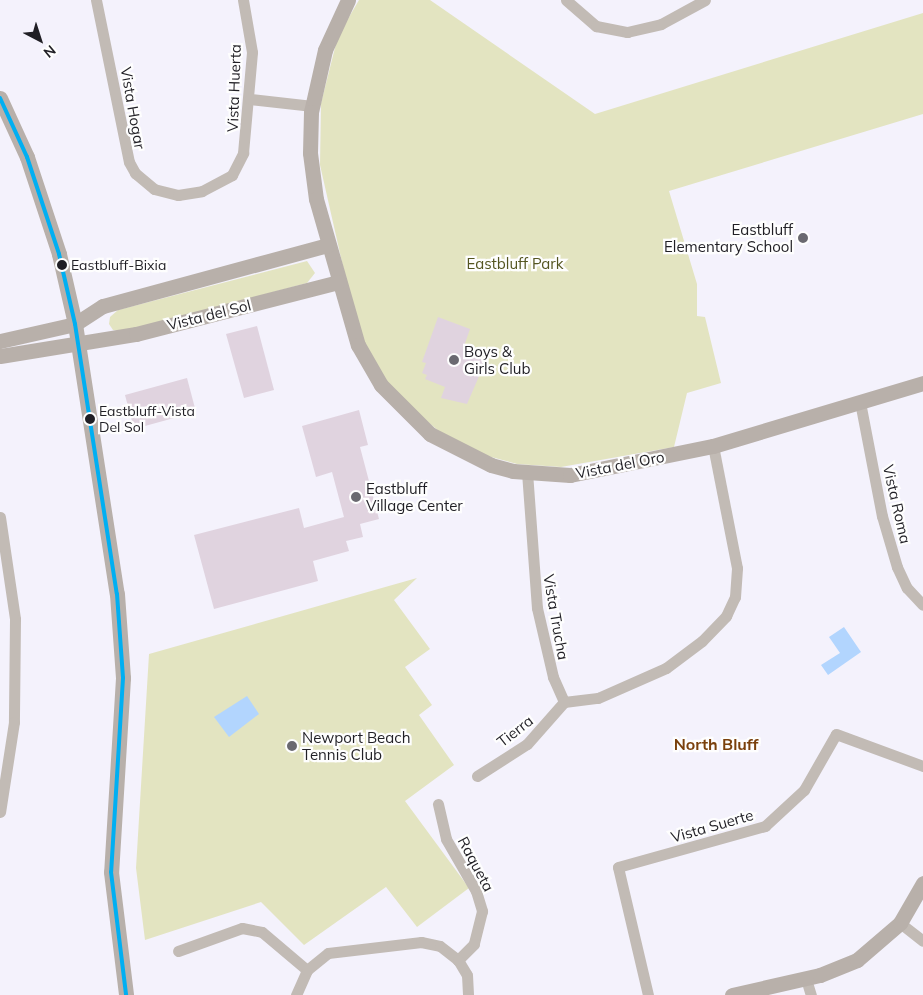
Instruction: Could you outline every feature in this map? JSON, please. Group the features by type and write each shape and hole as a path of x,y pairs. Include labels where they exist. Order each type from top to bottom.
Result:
{"street":[{"name":"Vista Hogar","path":"96,0 107,42 124,150 135,173 154,189 178,195 202,191 232,174"},
{"name":"Vista Huerta","path":"232,174 248,135 250,33 243,0"},
{"name":"Vista del Oro","path":"348,0 325,50 313,106 311,168 328,245 358,346 396,403 449,446 491,465 526,472 593,473 713,446 923,383"},
{"path":"566,0 596,26 627,32 661,24 705,0"},
{"path":"0,98 44,201 75,324 122,636 122,710 111,872 126,995"},
{"path":"250,99 313,106"},
{"path":"0,341 75,324 103,306 328,245"},
{"name":"Vista del Sol","path":"0,356 78,341 136,334 338,282"},
{"name":"Vista Roma","path":"860,402 882,516 897,567 907,588 923,604"},
{"path":"564,702 598,698 640,682 702,642 726,616 735,597 737,568 713,446"},
{"name":"Vista Trucha","path":"526,472 541,632 557,692 564,702"},
{"path":"0,517 15,619 14,722 0,812"},
{"name":"Tierra","path":"477,776 527,744 564,702"},
{"name":"Vista Suerte","path":"648,995 618,867 765,826 804,790 836,734 923,766"},
{"name":"Raqueta","path":"438,804 446,839 476,891 482,911 474,944 458,960"},
{"path":"732,995 806,979 858,960 900,923 923,882"},
{"path":"900,923 923,941"},
{"path":"178,952 242,928 262,932 307,970"},
{"path":"296,995 307,970 340,950 421,942 440,946 458,960 466,976 468,995"},
{"path":"806,979 812,995"}],"green space":[{"name":"Eastbluff Park","path":"359,0 430,0 595,114 923,13 923,114 669,191 697,284 697,316 705,317 721,383 687,393 674,447 561,467 517,464 480,454 441,433 403,401 373,364 354,315 320,165 321,103 338,36"},
{"path":"307,261 315,273 307,283 124,332 113,330 109,324 110,317 118,310"},
{"name":"Newport Beach Tennis Club","path":"417,578 394,600 430,649 405,667 432,705 419,715 454,765 405,801 469,888 417,927 386,887 304,945 261,902 145,940 136,868 149,654"}],"water":[{"path":"844,627 861,652 828,675 821,665 840,653 829,637"},
{"path":"247,696 259,714 229,737 214,717"}],"building":[{"name":"Boys & Girls Club","path":"438,317 470,329 463,349 487,358 467,404 441,398 445,387 425,379 427,375 422,373 426,363 422,362"},
{"path":"257,326 274,390 244,398 226,334"},
{"path":"187,378 196,412 134,429 125,395"},
{"path":"359,410 368,445 360,447 379,519 360,524 363,537 346,541 349,551 313,561 318,581 214,609 194,535 299,508 304,528 344,517 332,472 316,477 302,426"}],"transit line":[{"path":"0,98 27,157 59,254 75,324 117,594 123,678 111,872 126,995"}],"place":[{"name":"Eastbluff Elementary School","path":"803,238"},
{"name":"Eastbluff-Bixia","path":"62,265"},
{"name":"Boys & Girls Club","path":"454,360"},
{"name":"Eastbluff-Vista Del Sol","path":"90,419"},
{"name":"Eastbluff Village Center","path":"356,497"},
{"name":"Newport Beach Tennis Club","path":"292,746"}],"district":[{"name":"North Bluff","path":"716,744"}]}
